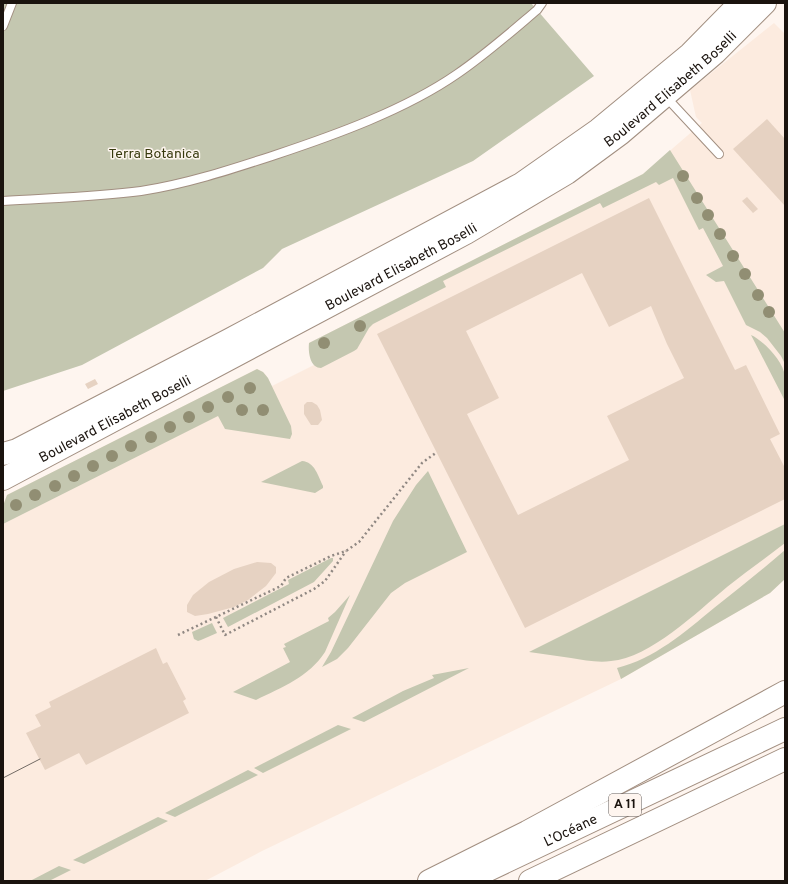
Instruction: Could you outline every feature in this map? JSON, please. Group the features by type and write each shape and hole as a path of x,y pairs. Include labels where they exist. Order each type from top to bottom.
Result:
{"main road":[{"path":"3,454 17,450 45,436 229,340 521,184 598,130 690,54 740,3"},
{"name":"Boulevard Elisabeth Boselli","path":"3,479 466,233 567,173 620,134 665,96 715,53 765,3"},
{"path":"429,881 527,832 785,692"},
{"name":"L’Océane","path":"464,881 785,729"},
{"name":"L’Océane","path":"530,881 785,759"},
{"path":"752,775 785,772"}],"lane":[{"path":"3,26 12,3"},
{"path":"3,201 77,197 142,191 199,179 306,144 357,125 413,100 457,75 537,10 542,3"},
{"path":"665,96 719,154"}],"path":[{"path":"178,635 281,586 286,578 346,550 359,542 422,463 437,452"},
{"path":"216,617 225,635 314,589 325,581 346,550"}],"shaded area":[{"path":"774,23 785,34 785,579 770,593 621,679 262,851 205,881 3,881 3,506 7,495 257,369 266,375 272,386 314,365 310,356 309,343 643,174 702,123 696,117 690,90"}],"green space":[{"name":"Terra Botanica","path":"3,3 531,3 594,76 473,161 282,249 263,268 82,365 3,391"},
{"path":"670,150 785,333 785,364 781,356 767,338 760,332 746,325 724,281 716,282 706,275 723,266 703,228 699,230 673,178 659,185 656,182 603,208 600,203 443,281 446,287 373,324 369,328 357,349 321,368 314,365 310,359 309,343 643,174"},
{"path":"751,335 762,342 781,364 785,376 785,401"},
{"path":"257,369 263,372 268,378 291,426 292,434 290,439 225,429 218,416 3,524 3,506 7,495"},
{"path":"302,461 313,467 323,486 323,488 315,493 261,482"},
{"path":"428,471 467,552 405,583 391,593 348,648 337,659 322,667 331,652 393,521 416,485"},
{"path":"785,524 785,543 727,587 687,621 657,643 641,652 626,658 601,662 529,652"},
{"path":"785,550 785,579 770,593 621,679 617,668 644,658 668,644"},
{"path":"333,558 333,561 314,582 228,627 223,618 289,584 288,580"},
{"path":"350,595 325,652 319,661 303,675 285,686 256,700 233,692 290,662 283,648 286,647 284,644 329,621 328,618"},
{"path":"212,623 217,633 198,641 194,639 192,632"},
{"path":"469,668 364,722 352,718 403,691 434,678 432,675"},
{"path":"338,725 351,729 263,773 254,768"},
{"path":"248,770 258,775 175,817 165,813"},
{"path":"158,817 168,821 84,864 73,860"},
{"path":"59,866 71,870 49,881 30,881"}],"building":[{"path":"767,119 785,139 785,206 733,149"},
{"path":"747,197 758,209 753,213 742,201"},
{"path":"649,198 735,370 746,365 780,434 770,439 785,468 785,499 525,628 377,334","holes":["582,273 609,327 651,306 667,344 684,378 607,416 629,460 518,515 467,414 499,398 466,331"]},
{"path":"95,379 98,384 88,389 85,384"},
{"path":"307,402 312,402 317,405 320,410 322,420 318,425 311,425 304,414 304,405"},
{"path":"257,562 271,563 276,567 276,573 266,586 248,600 234,607 208,614 195,616 187,612 187,605 193,595 209,582 234,569"},
{"path":"156,648 163,664 167,662 186,699 183,701 189,713 86,765 79,753 45,770 26,733 41,726 35,715 51,707 49,702"}],"tram line":[{"path":"3,778 40,759"}]}
